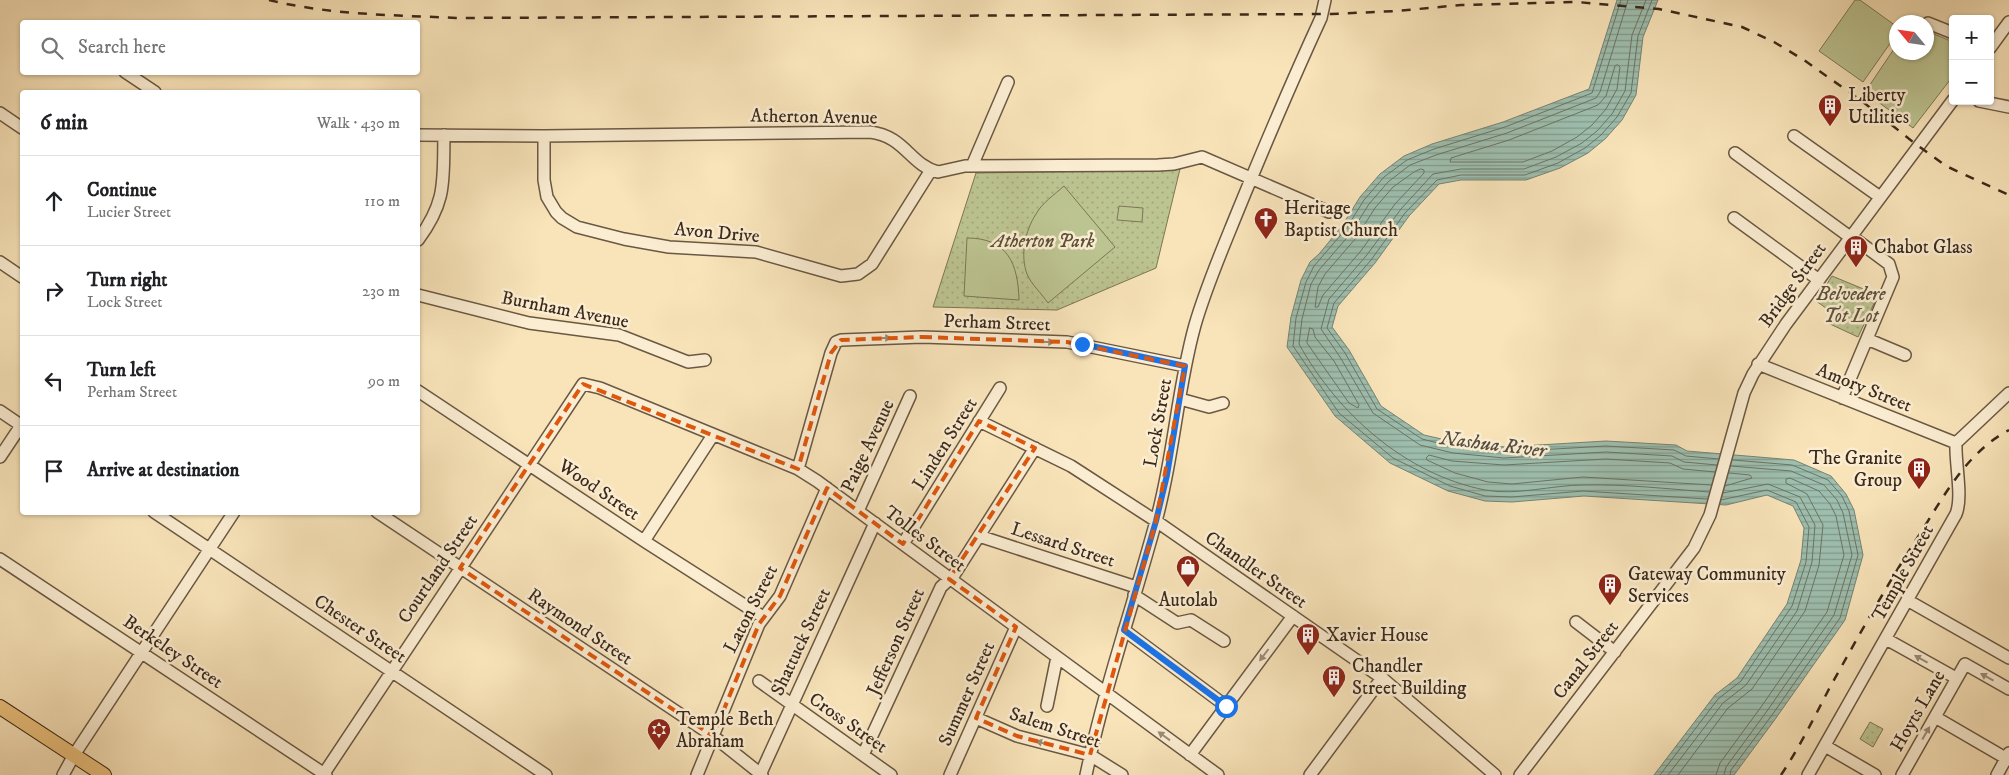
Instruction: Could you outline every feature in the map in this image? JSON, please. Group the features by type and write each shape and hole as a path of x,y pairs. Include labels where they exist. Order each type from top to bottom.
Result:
{"main road":[{"path":"0,707 104,775"}],"street":[{"name":"Lock Street","path":"1315,30 1321,0"},
{"name":"Lock Street","path":"1086,775 1106,693 1156,521 1171,458 1185,366 1195,325 1207,289 1251,177 1321,18 1325,0"},
{"path":"1934,25 1949,31"},
{"path":"1994,43 2008,26"},
{"path":"128,75 151,90"},
{"path":"972,166 1008,82"},
{"path":"1994,104 2009,108"},
{"name":"Bridge Street","path":"1710,516 1744,393 1758,364 1850,236 1949,105"},
{"path":"0,113 20,127"},
{"name":"Atherton Avenue","path":"420,135 544,136 870,132 894,140 931,170"},
{"path":"420,237 435,214 442,194 444,135"},
{"name":"Avon Drive","path":"544,136 544,180 547,197 556,212 578,227 617,238 661,246 695,250 756,252 841,276 858,274 872,264 931,170"},
{"path":"1794,136 1880,197"},
{"path":"1735,152 1889,264 1892,270 1892,281 1842,398"},
{"path":"931,170 942,172 961,166 1158,165 1174,164 1199,157 1251,177 1329,212"},
{"path":"1734,218 1818,280"},
{"path":"0,262 20,276"},
{"name":"Burnham Avenue","path":"420,296 529,323 619,335 688,362 705,360"},
{"name":"Perham Street","path":"798,470 831,353 836,342 858,339 922,337 1067,342 1185,366"},
{"path":"1867,339 1905,355"},
{"name":"Amory Street","path":"1758,364 1956,443"},
{"name":"Tolles Street","path":"583,384 600,388 798,470 827,488 1218,775"},
{"name":"Courtland Street","path":"324,775 583,384"},
{"name":"Linden Street","path":"903,544 1000,388"},
{"name":"Wood Street","path":"420,392 644,541 763,617"},
{"path":"1956,443 2009,393"},
{"name":"Paige Avenue","path":"858,511 910,396"},
{"path":"1180,399 1209,407 1223,403"},
{"path":"0,411 20,424"},
{"name":"Chandler Street","path":"979,421 1070,466 1156,521 1382,678 1495,775"},
{"path":"0,458 20,428"},
{"path":"644,541 713,435"},
{"name":"Temple Street","path":"1808,775 1958,510 1956,443"},
{"name":"Jefferson Street","path":"863,755 941,587 954,575 1035,448"},
{"name":"Laton Street","path":"697,775 763,617 780,596 827,488"},
{"name":"Chester Street","path":"159,515 546,775"},
{"path":"63,775 74,755 232,515"},
{"name":"Raymond Street","path":"381,515 713,736 761,774"},
{"name":"Canal Street","path":"1520,775 1690,553 1710,516"},
{"name":"Shattuck Street","path":"761,774 875,524"},
{"name":"Lessard Street","path":"979,536 1135,591 1177,623 1191,620 1224,641"},
{"name":"Berkeley Street","path":"0,559 324,775"},
{"path":"1908,600 2009,658"},
{"path":"1190,755 1293,616"},
{"path":"1576,622 1615,652"},
{"name":"Summer Street","path":"950,775 1016,627"},
{"path":"1124,630 1226,706"},
{"path":"1886,639 1956,678"},
{"path":"1047,706 1057,657"},
{"name":"Hoyts Lane","path":"1902,775 1965,664 2009,689"},
{"path":"1310,775 1382,678"},
{"name":"Cross Street","path":"759,681 891,775"},
{"path":"1935,717 2008,757 1997,775"},
{"name":"Salem Street","path":"976,718 1017,736 1090,755 1122,775"},
{"path":"1825,746 1875,775"}],"highlighted area":[{"path":"922,337 1067,342 1185,366 1156,521 1090,755 1017,736 976,718 1016,627 949,579 1035,448 979,421 903,544 827,488 780,596 759,624 713,736 460,568 583,384 798,469 831,353 841,340"}],"green space":[{"path":"1855,0 1860,0 1889,21 1889,45 1863,82 1819,51"},
{"path":"1934,34 1949,40 1949,81 1913,128 1865,92 1889,56 1889,60 1934,60"},
{"name":"Atherton Park","path":"1180,169 1156,268 1057,310 933,307 976,173"},
{"path":"1064,186 1115,247 1048,303 1027,274 1024,259 1026,235 1039,210"},
{"path":"1119,206 1143,208 1142,222 1117,220"},
{"path":"967,238 981,239 992,243 1008,255 1016,275 1019,300 964,296"},
{"name":"Belvedere Tot Lot","path":"1832,276 1878,295 1858,337 1830,324 1833,313 1816,301"},
{"path":"1870,722 1883,729 1873,747 1860,739"}],"water":[{"path":"1617,0 1658,0 1643,37 1636,95 1622,120 1605,139 1588,153 1560,168 1526,180 1461,180 1439,184 1409,216 1375,263 1338,306 1332,327 1349,350 1381,406 1424,435 1455,442 1505,447 1606,441 1676,445 1687,451 1794,460 1831,476 1846,494 1854,510 1863,555 1845,620 1734,775 1654,775 1715,695 1737,678 1787,604 1801,560 1804,528 1793,506 1767,495 1726,505 1584,496 1512,502 1485,501 1448,491 1390,463 1335,416 1287,347 1291,317 1301,280 1310,262 1342,226 1360,197 1380,174 1404,156 1432,144 1503,122 1589,89"}],"railway":[{"path":"269,0 315,9 456,18 1331,14 1397,11 1461,5 1577,2 1659,9 1742,27 1774,42 1804,60 1863,102 1946,166 2009,195"},
{"path":"1781,775 1898,568 1950,487 1982,449 2009,430"}],"place":[{"name":"Liberty Utilities","path":"1830,127"},
{"name":"Heritage Baptist Church","path":"1266,240"},
{"name":"Chabot Glass","path":"1856,268"},
{"name":"The Granite Group","path":"1919,490"},
{"name":"Autolab","path":"1188,588"},
{"name":"Gateway Community Services","path":"1610,606"},
{"name":"Xavier House","path":"1308,656"},
{"name":"Chandler Street Building","path":"1334,698"},
{"name":"Temple Beth Abraham","path":"659,751"}],"route":[{"path":"1082,344 1185,366 1174,442 1167,475 1156,521 1124,630 1226,706"}],"water label":[{"name":"Nashua River","path":"1493,445"}]}
